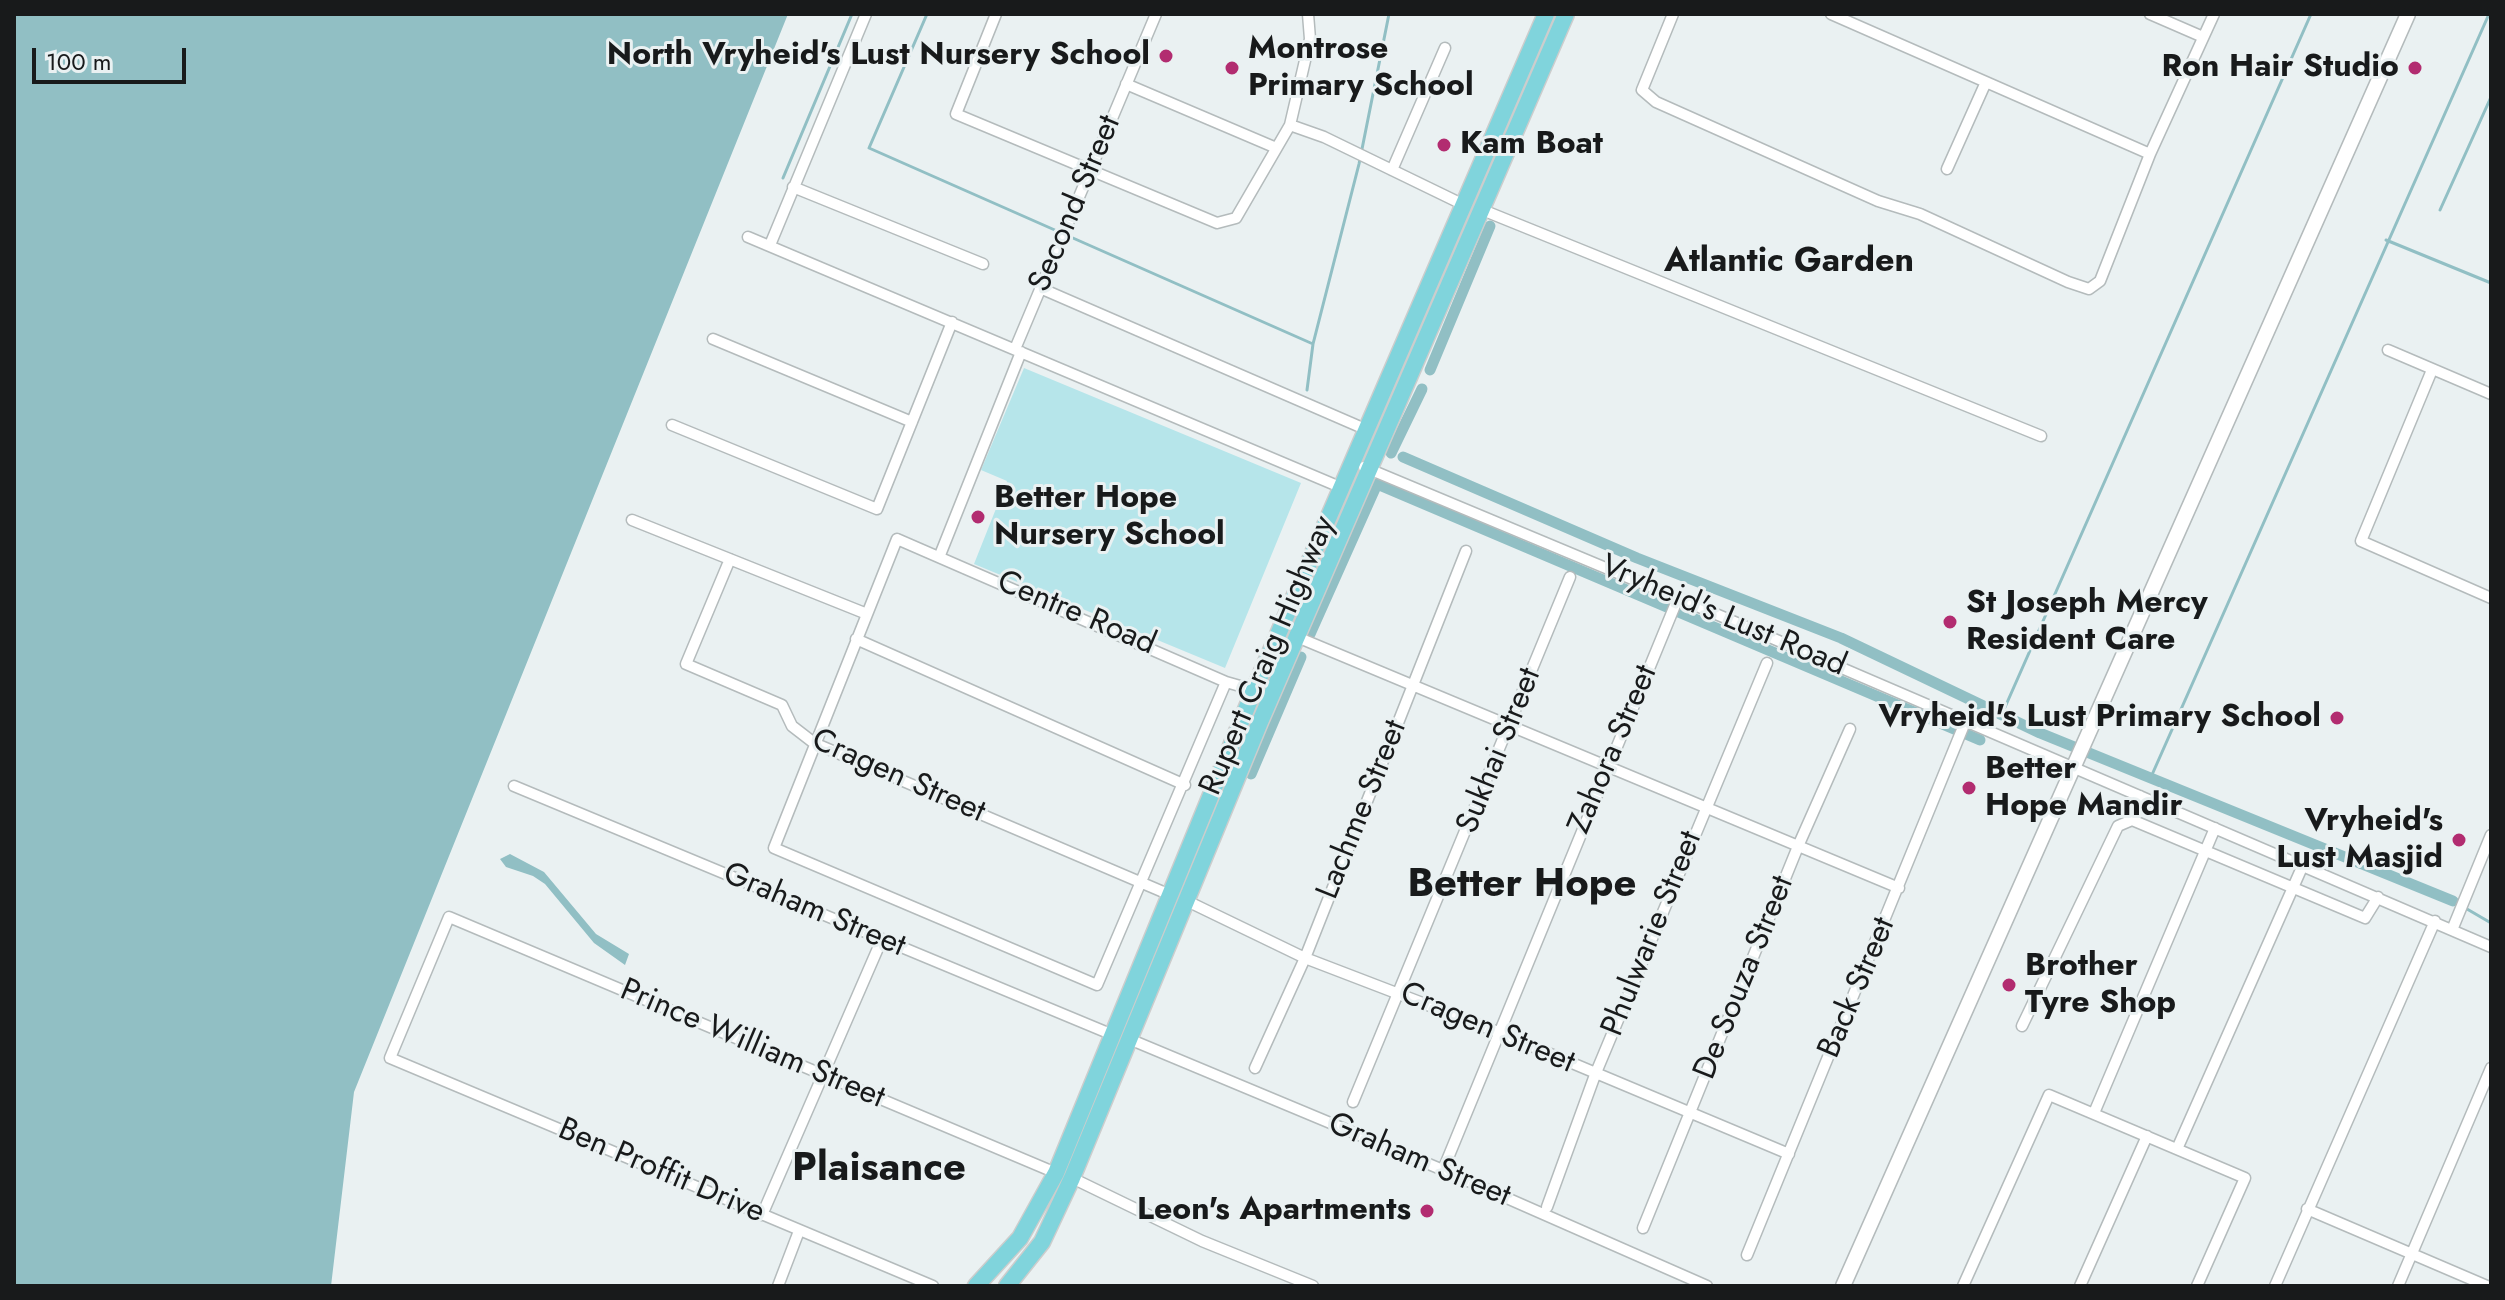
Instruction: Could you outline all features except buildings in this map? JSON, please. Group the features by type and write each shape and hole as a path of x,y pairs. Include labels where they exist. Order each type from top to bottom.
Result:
{"main road":[{"name":"Rupert Craig Highway","path":"1121,1037 1168,894 1340,487 1546,14"},
{"name":"Rupert Craig Highway","path":"1007,1286 1042,1242 1064,1176 1121,1037 1187,901 1297,637 1566,14"},
{"path":"1843,1286 2408,14"},
{"name":"Rupert Craig Highway","path":"976,1286 1020,1238 1064,1176"}],"street":[{"path":"770,245 866,14"},
{"path":"996,14 956,114 1217,223 1228,223 1236,218 1251,197 1274,147 1290,125 1310,39 1308,14"},
{"name":"Second Street","path":"940,555 1040,288 1156,14"},
{"path":"1673,14 1642,90 1656,102 1878,201 1920,214 2089,289 2100,281 2150,154 2214,14"},
{"path":"1831,14 2150,154"},
{"path":"2150,14 2203,37"},
{"path":"1392,170 1445,48"},
{"path":"1947,169 1986,82"},
{"path":"1126,84 1274,147"},
{"path":"1290,125 1349,149 1462,204"},
{"path":"793,187 983,264"},
{"path":"1480,209 2041,436"},
{"path":"748,237 1340,487"},
{"path":"1040,288 1365,429"},
{"path":"672,425 877,509 952,322"},
{"path":"713,339 912,422"},
{"path":"2388,350 2491,394"},
{"path":"2432,370 2361,541 2491,598"},
{"name":"Vryheid's Lust Road","path":"1351,462 1965,722 2077,755 2140,796 2491,947"},
{"path":"632,520 867,614 774,848 1097,985 1185,785 1226,682"},
{"name":"Centre Road","path":"867,614 897,539 940,555 1226,682 1254,690"},
{"name":"Lachme Street","path":"1255,1068 1305,958 1466,551"},
{"name":"Cragen Street","path":"730,559 686,664 782,705 792,726 814,743 1168,894"},
{"name":"Sukhai Street","path":"1353,1102 1570,577"},
{"name":"Zahora Street","path":"1443,1170 1677,600"},
{"path":"1297,637 1899,888"},
{"path":"856,639 1185,785"},
{"name":"Phulwarie Street","path":"1547,1207 1595,1075 1705,805 1767,663"},
{"name":"Back Street","path":"1747,1255 1965,722"},
{"name":"De Souza Street","path":"1643,1228 1799,844 1850,729"},
{"name":"Graham Street","path":"514,786 1443,1170 1707,1286"},
{"path":"2132,820 2140,796"},
{"path":"2022,1026 2118,826 2132,820 2365,918 2378,897"},
{"path":"2094,1113 2215,828"},
{"path":"2452,930 2491,835"},
{"path":"2177,1149 2303,865"},
{"name":"Cragen Street","path":"1187,901 1305,958 1498,1032 1789,1154"},
{"name":"Prince William Street","path":"390,1058 449,917 1064,1176 1202,1241 1313,1286"},
{"path":"2275,1286 2435,921"},
{"path":"762,1215 882,939"},
{"name":"Ben Proffit Drive","path":"390,1058 933,1286"},
{"path":"2398,1286 2491,1068"},
{"path":"1963,1286 2049,1095 2245,1178 2197,1286"},
{"path":"2080,1286 2147,1136"},
{"path":"2307,1209 2483,1285"},
{"path":"778,1286 799,1231"}],"shaded area":[{"path":"14,14 788,14 354,1092 331,1286 14,1286"},
{"path":"1024,368 1301,483 1225,668 974,564 1007,481 981,470"},
{"path":"510,854 544,872 596,934 629,954 625,965 594,943 545,884 533,876 506,867 500,859"}],"waterway":[{"path":"783,178 852,14"},
{"path":"927,14 869,148 1313,344 1359,164 1389,14"},
{"path":"2002,714 2311,14"},
{"path":"2151,777 2489,14"},
{"path":"2440,210 2491,97"},
{"path":"1430,370 1490,226"},
{"path":"2386,240 2491,283"},
{"path":"1307,390 1313,344"},
{"path":"1391,453 1422,389"},
{"path":"1403,457 1637,558 1841,638 2040,733 2453,901"},
{"path":"1310,634 1377,484 1980,740"},
{"path":"1251,774 1301,657"},
{"path":"2467,909 2491,923"}],"place":[{"name":"North Vryheid's Lust Nursery School","path":"1166,56"},
{"name":"Montrose Primary School","path":"1232,68"},
{"name":"Ron Hair Studio","path":"2415,68"},
{"name":"Kam Boat","path":"1444,145"},
{"name":"Better Hope Nursery School","path":"978,517"},
{"name":"St Joseph Mercy Resident Care","path":"1950,622"},
{"name":"Vryheid's Lust Primary School","path":"2337,718"},
{"name":"Better Hope Mandir","path":"1969,788"},
{"name":"Vryheid's Lust Masjid","path":"2459,840"},
{"name":"Brother Tyre Shop","path":"2009,985"},
{"name":"Leon's Apartments","path":"1427,1211"}],"district":[{"name":"Atlantic Garden","path":"1789,263"},
{"name":"Better Hope","path":"1522,886"},
{"name":"Plaisance","path":"879,1170"}]}
